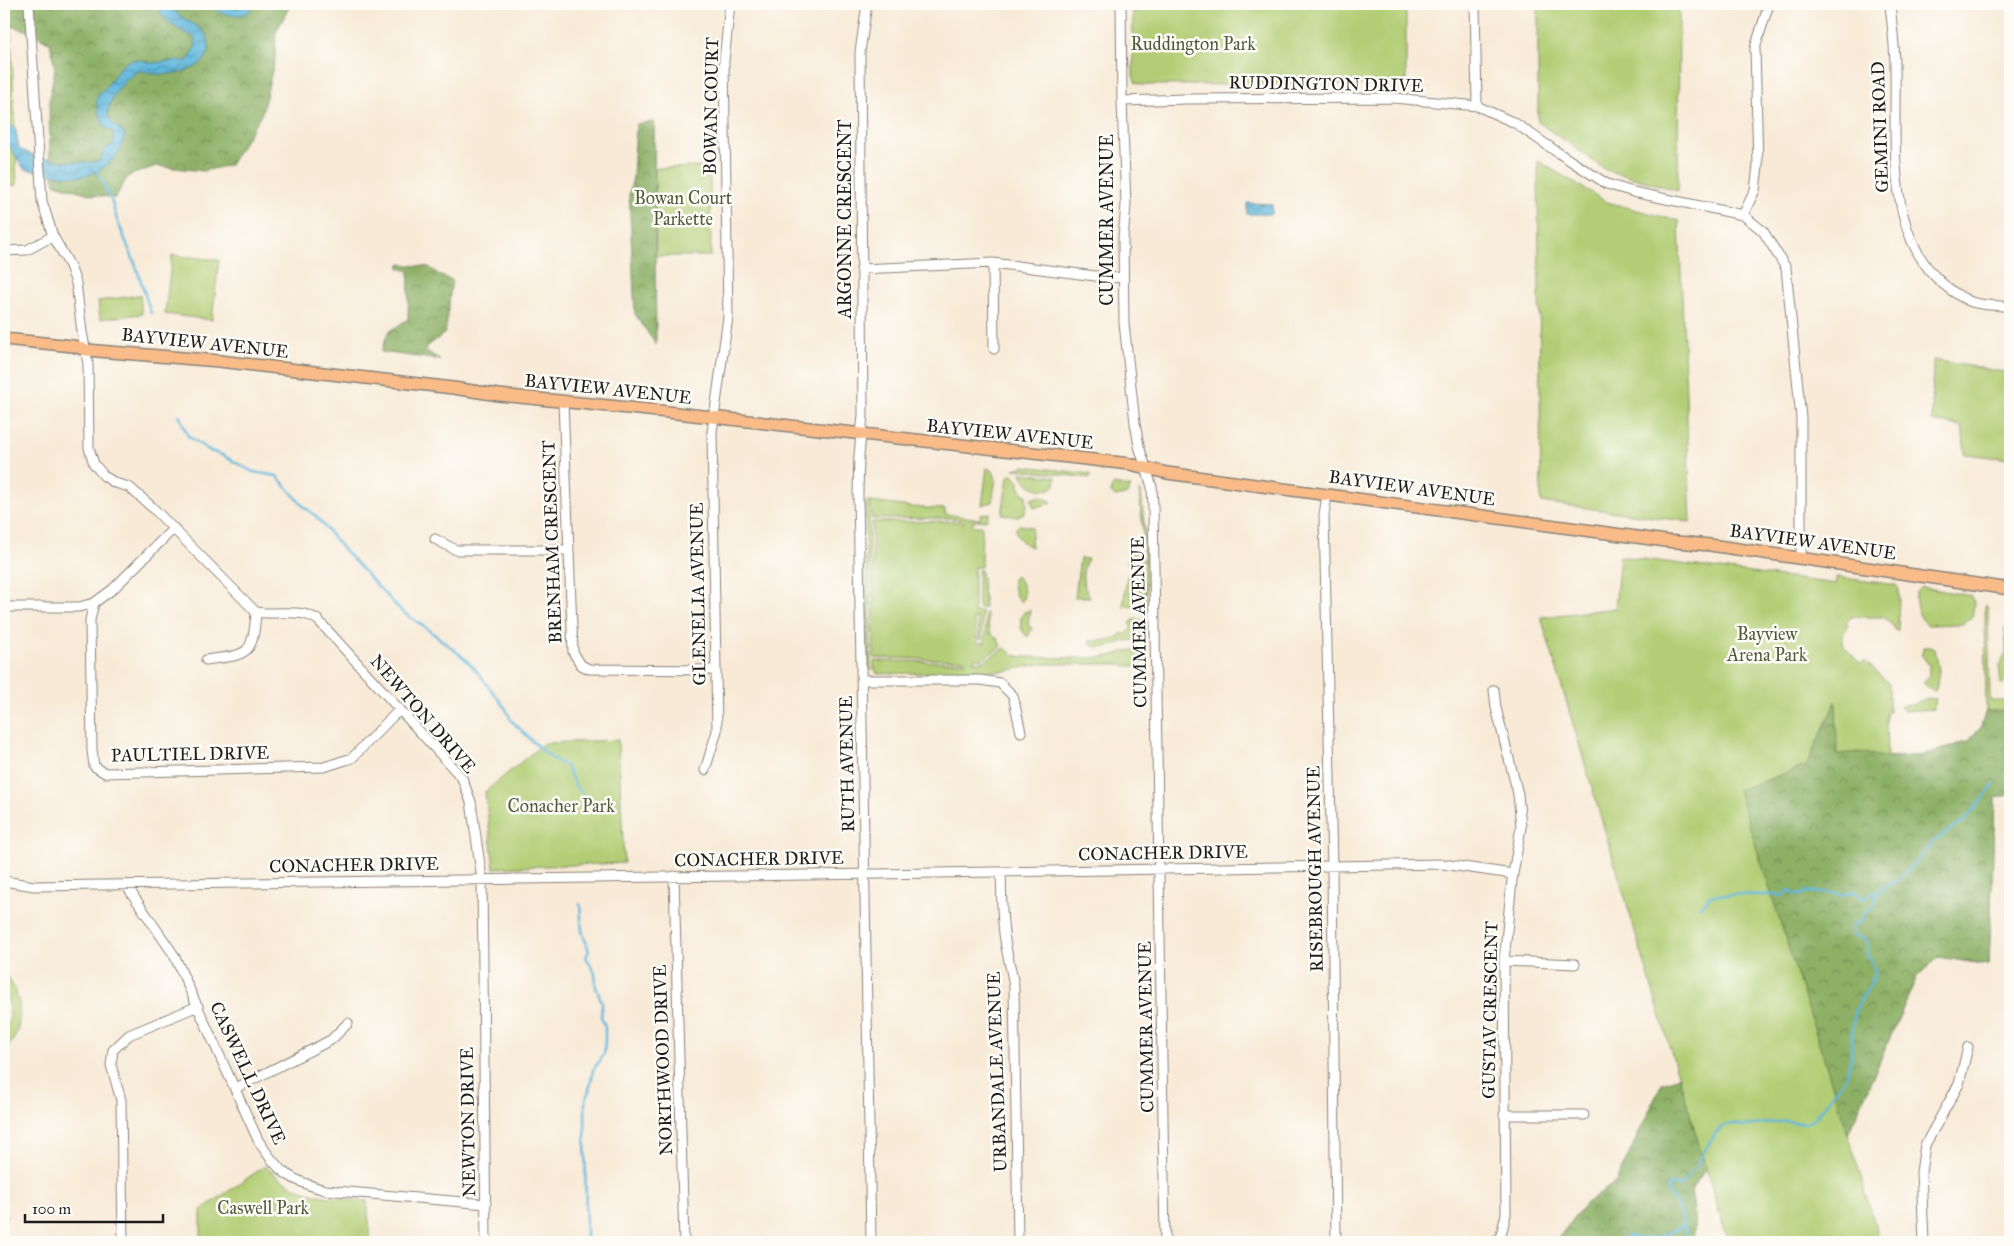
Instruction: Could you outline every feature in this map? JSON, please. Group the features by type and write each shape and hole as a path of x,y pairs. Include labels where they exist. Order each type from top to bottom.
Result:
{"main road":[{"name":"BAYVIEW AVENUE","path":"4,339 73,346 86,350 238,363 563,402 714,417 1146,467 1167,472 1327,495 1666,540 1710,544 2010,589"}],"street":[{"path":"29,4 41,192 47,220 53,236 70,266 76,282 88,364 89,448 94,464 104,476 115,483 129,487 141,497 256,612 253,640 250,648 243,654 206,660"},
{"name":"BOWAN COURT","path":"714,417 728,317 724,61 730,4"},
{"name":"ARGONNE CRESCENT","path":"862,434 860,52 867,4"},
{"name":"CUMMER AVENUE","path":"1121,4 1126,205 1123,238 1124,323 1132,408 1139,446 1152,487 1153,506 1166,1242"},
{"path":"1475,4 1477,106"},
{"path":"1743,215 1755,190 1758,166 1755,48 1769,4"},
{"name":"GEMINI ROAD","path":"1890,4 1895,67 1895,167 1900,202 1909,234 1930,272 1948,288 1971,302 2010,307"},
{"name":"RUDDINGTON DRIVE","path":"1122,101 1186,98 1394,98 1477,106 1515,123 1607,184 1633,192 1743,215 1763,230 1786,268 1801,418 1801,558"},
{"path":"4,251 27,250 53,236"},
{"path":"993,263 994,349"},
{"path":"862,268 993,263 1111,278 1123,277"},
{"name":"BRENHAM CRESCENT","path":"563,402 573,652 581,665 589,668 715,670"},
{"name":"GLENELIA AVENUE","path":"705,770 717,731 712,432 714,417"},
{"name":"RUTH AVENUE","path":"862,434 859,456 858,494 871,1242"},
{"name":"RISEBROUGH AVENUE","path":"1327,495 1324,515 1332,867 1336,1242"},
{"path":"4,607 78,607 94,603 113,589 174,528"},
{"path":"435,539 456,550 568,550"},
{"name":"PAULTIEL DRIVE","path":"94,603 90,620 92,750 94,766 105,773 324,767 352,758 400,709"},
{"name":"NEWTON DRIVE","path":"256,612 298,612 318,620 458,774 466,786 471,802 482,879 486,1242"},
{"path":"861,680 980,680 1000,683 1013,696 1020,732"},
{"name":"GUSTAV CRESCENT","path":"1494,690 1496,708 1518,794 1521,827 1513,874 1504,961 1506,1214 1501,1235 1496,1242"},
{"name":"CONACHER DRIVE","path":"4,881 34,886 126,885 1442,864 1513,874"},
{"name":"URBANDALE AVENUE","path":"1001,872 1002,922 1014,987 1018,1242"},
{"name":"NORTHWOOD DRIVE","path":"674,876 684,1242"},
{"name":"CASWELL DRIVE","path":"126,885 174,955 258,1140 270,1159 284,1174 305,1184 326,1190 486,1204"},
{"path":"1504,961 1575,964"},
{"path":"123,1242 121,1100 112,1064 112,1050 129,1036 198,1006"},
{"path":"236,1088 331,1040 348,1022"},
{"path":"1924,1242 1921,1172 1925,1145 1959,1084 1968,1047"},
{"path":"1504,1115 1584,1115"}],"green space":[{"path":"4,4 10,4 17,185 4,186"},
{"path":"4,4 291,4 276,32 275,59 262,113 230,165 203,171 156,166 128,176 115,198 93,195 55,184 50,164 49,100 55,69 50,43 31,32 4,24"},
{"name":"Ruddington Park","path":"1133,4 1406,4 1406,84 1141,85 1136,83 1133,76"},
{"path":"1538,4 1679,4 1678,191 1606,170 1538,122"},
{"path":"654,122 656,345 635,314 629,195 633,177 636,124"},
{"path":"1538,161 1607,202 1679,221 1691,522 1541,502"},
{"name":"Bowan Court Parkette","path":"710,167 711,256 656,256 655,168"},
{"path":"172,255 219,260 212,320 165,314"},
{"path":"400,264 429,267 441,276 452,280 445,333 424,349 440,360 381,352 388,332 408,319 409,271 399,268"},
{"path":"140,295 142,314 100,319 98,301"},
{"path":"1933,360 2010,373 2010,459 1965,454 1962,426 1932,421"},
{"path":"1024,466 1090,474 1090,478 1014,469"},
{"path":"987,468 993,471 996,479 992,502 982,505"},
{"path":"1011,473 1020,483 1018,484 1024,495 1026,494 1027,506 1025,512 1017,517 1002,514 1008,477"},
{"path":"1021,473 1056,477 1055,485 1045,490 1032,487"},
{"path":"1114,484 1131,487 1126,495 1115,497 1110,492"},
{"path":"1139,491 1141,491 1146,543 1147,628 1145,636 1143,534"},
{"path":"1040,496 1052,502 1034,508 1031,499"},
{"path":"869,500 871,670 868,670 865,503"},
{"path":"871,502 945,509 945,514 980,519 981,514 990,513 986,520 973,521 973,526 982,526 981,567 974,567 974,612 982,612 982,639 979,639 977,618 974,618 974,620 977,642 985,643 986,612 990,633 998,639 1001,647 982,659 974,658 975,662 984,661 1005,648 1013,655 1023,657 1066,658 1099,657 1137,650 1142,652 1143,666 1125,666 1124,664 1040,664 1005,671 877,674 876,670 874,670 874,661 965,662 965,660 874,658 872,522 953,521 963,523 964,521 948,518 872,519"},
{"path":"1019,525 1032,527 1031,547 1018,537 1016,528"},
{"path":"1128,552 1141,555 1141,564 1130,567 1130,563 1127,563"},
{"name":"Bayview Arena Park","path":"1620,556 1836,584 1836,577 1896,585 1899,590 1898,631 1894,630 1894,627 1883,617 1851,617 1846,623 1849,626 1842,634 1844,647 1861,664 1865,661 1889,684 1889,712 1886,713 1887,757 1919,756 1969,741 1981,727 1986,710 1985,605 1988,608 1990,701 2010,701 2010,795 1995,798 1989,965 1939,957 1917,976 1848,1133 1880,1242 1728,1242 1541,617 1615,608"},
{"path":"1080,558 1088,559 1085,564 1083,578 1085,588 1090,597 1075,597"},
{"path":"978,570 981,570 985,608 978,608"},
{"path":"1127,575 1141,580 1141,604 1123,607"},
{"path":"1016,576 1023,588 1022,602 1017,598 1014,589 1013,579"},
{"path":"1921,587 1972,596 1974,602 1972,618 1963,624 1928,625 1921,618 1916,606 1916,592"},
{"path":"1030,610 1028,625 1032,628 1028,637 1023,632 1021,622 1024,612"},
{"path":"1133,619 1142,620 1142,639 1126,641 1108,647 1090,644 1090,641 1103,641 1123,633 1125,635 1132,627 1130,625"},
{"path":"2005,627 2010,628 2010,683 2001,684 1999,665 2006,654"},
{"path":"1923,647 1935,649 1939,670 1936,690 1934,691 1930,690 1923,682 1929,676 1929,665 1921,654 1923,653"},
{"path":"1927,698 1936,699 1934,709 1904,711 1900,706 1912,705"},
{"path":"1836,701 1837,754 1859,752 1883,757 1919,756 1969,741 1981,727 1986,711 2010,710 2010,795 1995,798 1989,965 1939,957 1917,976 1848,1134 1738,790 1806,766"},
{"name":"Conacher Park","path":"618,740 624,863 494,868 485,792 544,743"},
{"path":"4,974 16,991 20,1012 16,1034 4,1051 4,1034 10,1017 8,999 4,992"},
{"path":"1679,1077 1706,1169 1691,1191 1695,1215 1694,1236 1699,1242 1555,1242 1585,1204 1616,1182 1662,1083"},
{"name":"Caswell Park","path":"265,1166 289,1184 301,1189 325,1196 367,1201 371,1242 201,1242 201,1210"}],"water":[{"path":"156,4 169,4 179,15 203,31 208,39 209,49 207,57 193,68 184,71 165,74 142,71 136,73 119,88 111,102 108,114 112,123 125,134 118,153 112,161 96,172 87,175 66,176 24,169 10,147 4,145 4,125 12,126 16,130 19,148 36,156 81,162 100,161 104,150 114,143 113,132 105,127 100,115 97,98 120,67 128,61 134,60 152,63 187,61 195,47 194,37 176,28 162,16"},
{"path":"211,4 255,4 252,9 244,14 233,15 217,11 215,6"},
{"path":"1247,203 1272,204 1272,214 1247,214"}],"waterway":[{"path":"97,170 112,202 151,313"},
{"path":"179,415 188,436 210,451 222,455 253,472 277,476 304,507 316,516 342,548 401,611 429,630 476,670 506,709 511,720 554,760 566,766 575,785 587,800"},
{"path":"1688,1242 1680,1209 1668,1192 1668,1187 1671,1184 1680,1186 1682,1184 1695,1168 1715,1133 1726,1125 1745,1126 1786,1121 1806,1124 1822,1110 1847,1074 1851,1059 1852,1028 1855,1013 1873,977 1874,970 1867,955 1868,945 1866,939 1853,935 1851,929 1854,924 1862,921 1864,914 1873,906 1878,891 1901,878 1933,842 1963,822 1994,785"},
{"path":"1698,907 1706,902 1709,896 1723,894 1781,896 1790,890 1794,894 1803,895 1805,891 1843,895 1852,891 1861,898 1867,897 1870,893 1877,892"},
{"path":"580,904 582,931 589,951 586,957 595,973 596,987 602,1003 601,1016 605,1027 604,1054 593,1070 585,1103 586,1242"},
{"path":"1610,1242 1629,1236 1643,1240 1659,1237 1683,1226"}]}
